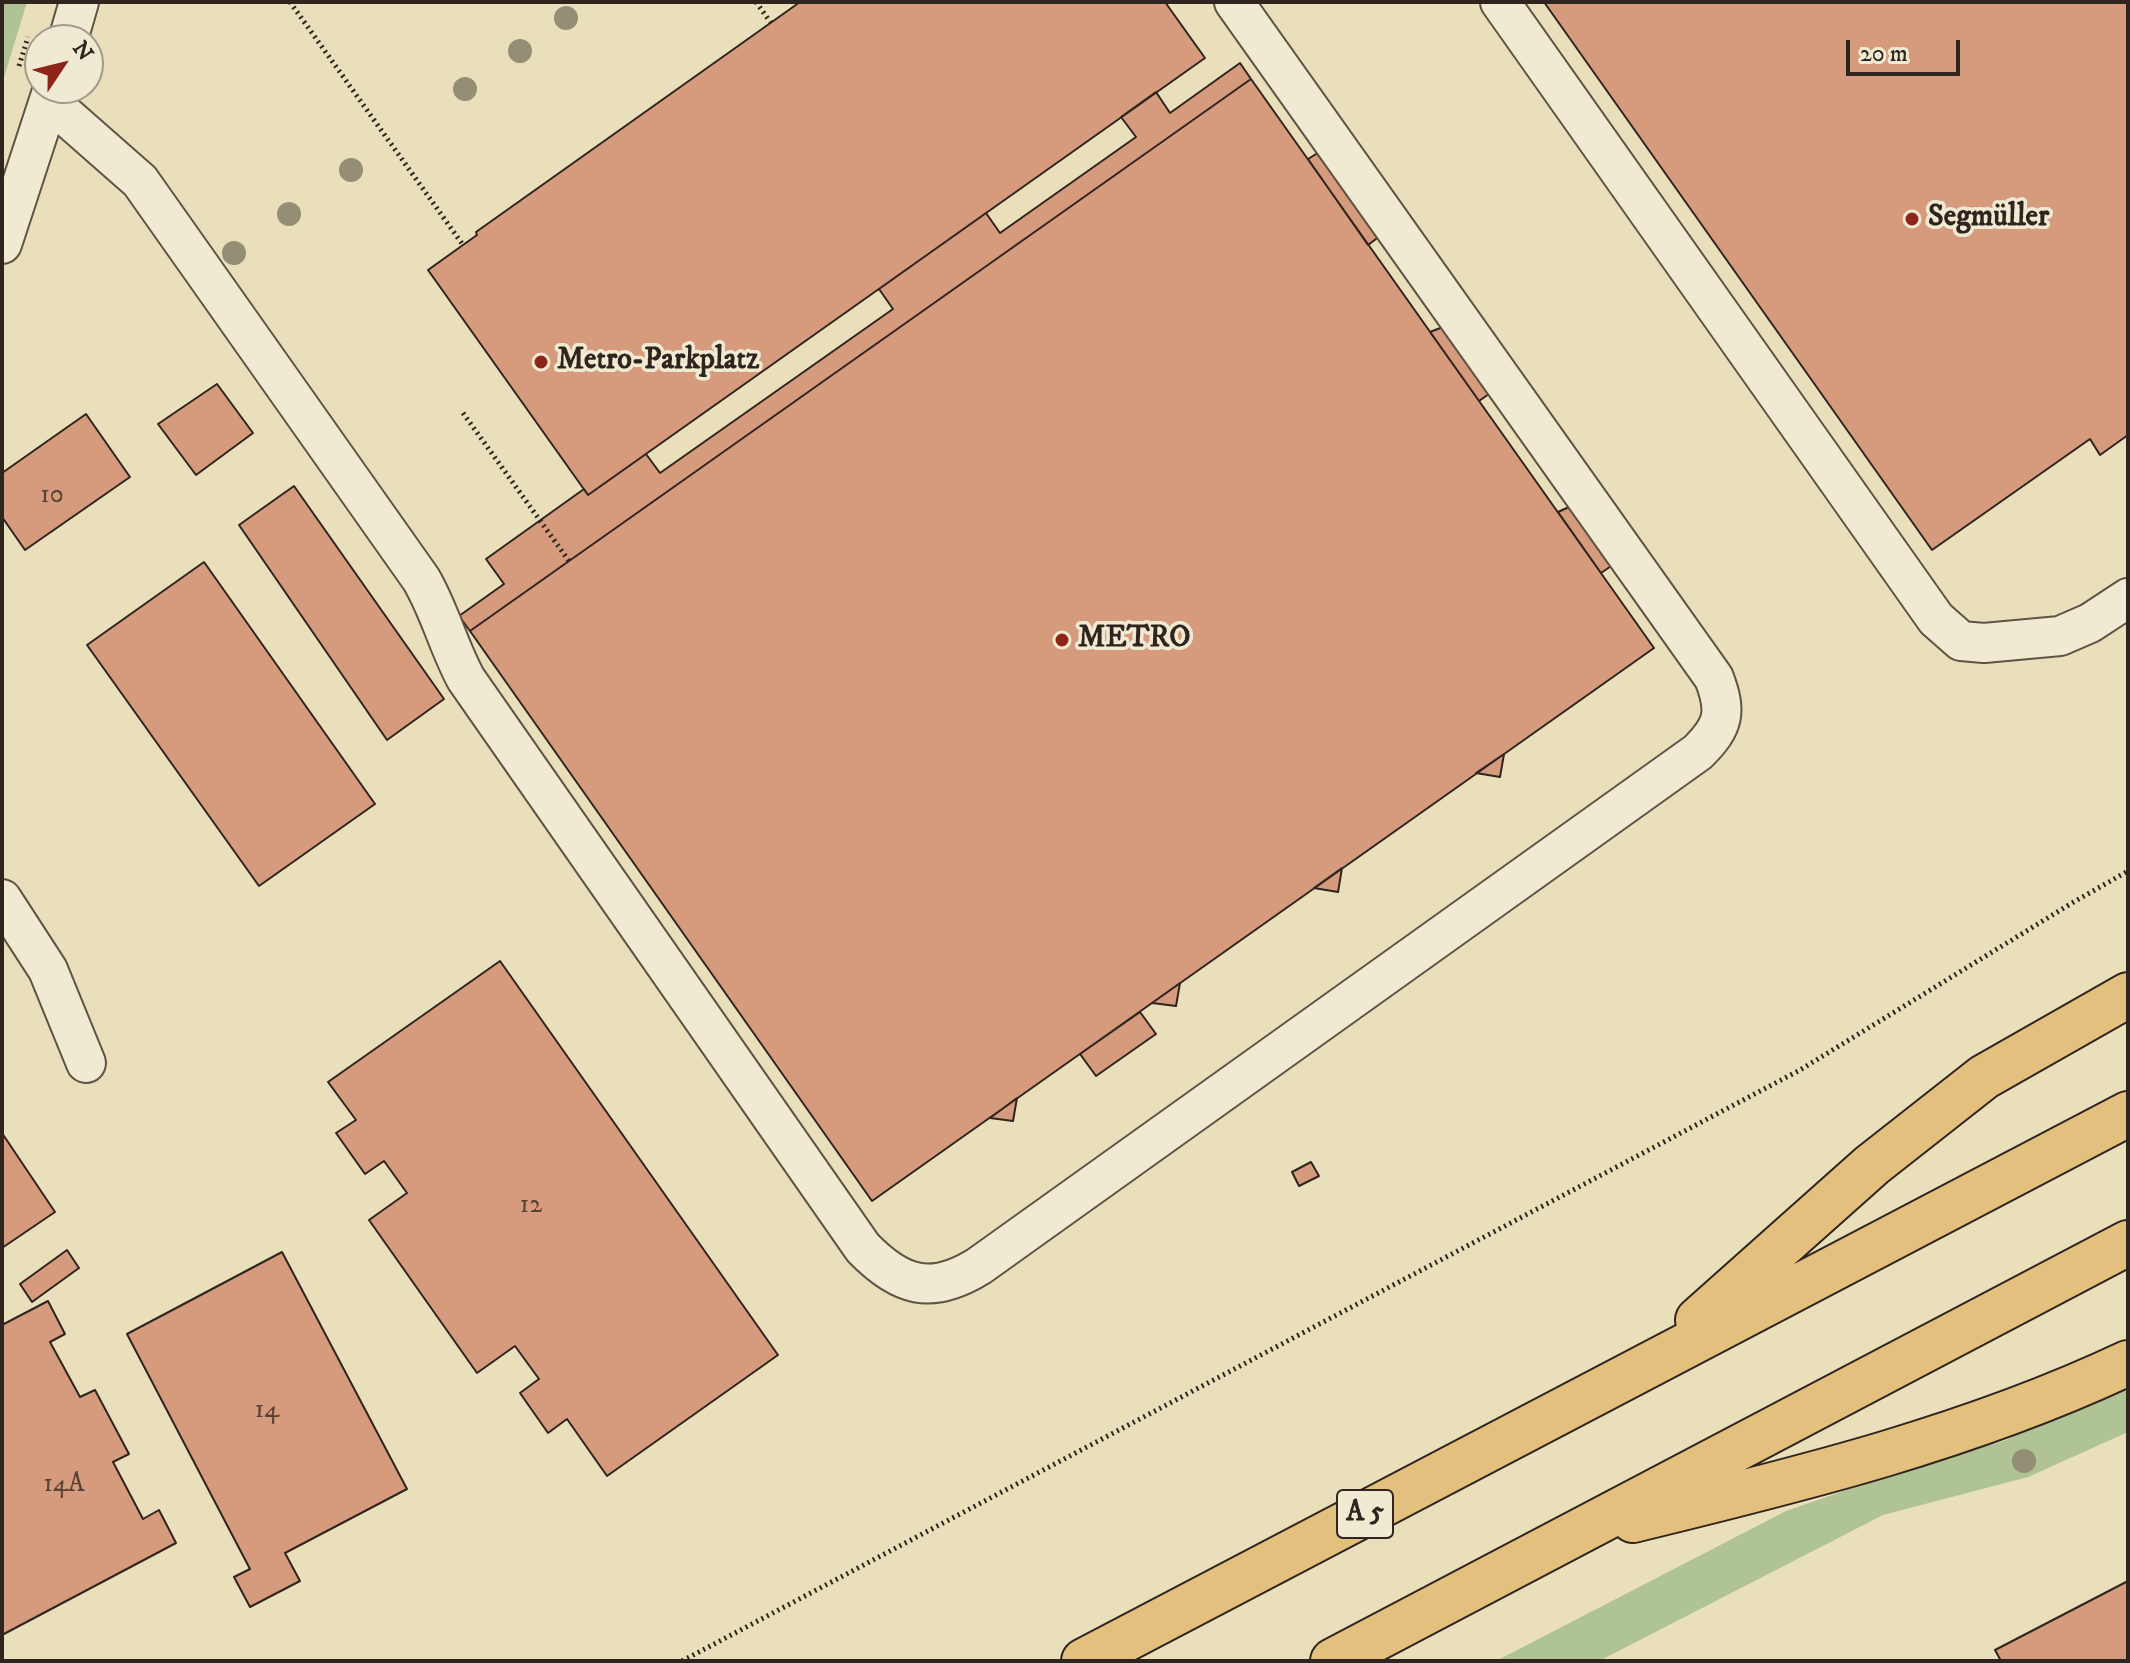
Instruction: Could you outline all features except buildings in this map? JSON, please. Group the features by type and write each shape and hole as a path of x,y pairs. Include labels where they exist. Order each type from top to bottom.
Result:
{"highway":[{"path":"1645,1366 1872,1165 1984,1077 2128,995"},
{"name":"A 5","path":"1084,1661 2128,1114"},
{"path":"1333,1661 2128,1243"},
{"path":"1569,1536 1782,1484 1963,1430 2064,1393 2128,1363"}],"street":[{"path":"73,24 79,2"},
{"path":"61,104 140,181 421,579 434,602 450,648 466,679 863,1248 876,1262 899,1277 924,1285 943,1284 979,1266 1698,752 1713,737 1722,719 1722,699 1714,678 1234,2"},
{"path":"1500,2 1936,619 1961,641 1984,643 2060,636 2090,623 2128,598"},
{"path":"2,244 48,104"},
{"path":"2,899 48,970 86,1063"}],"path":[{"path":"290,2 463,245"},
{"path":"756,2 771,23"},
{"path":"16,76 24,51"},
{"path":"463,413 569,561"},
{"path":"682,1661 1800,1070 2128,871"}],"green space":[{"path":"2,2 27,2 2,84"},
{"path":"2128,1384 2128,1432 2028,1477 1883,1515 1599,1661 1496,1661 1786,1511 1898,1472 2004,1441"}],"place":[{"name":"Segmüller","path":"1912,219"},
{"name":"Metro-Parkplatz","path":"541,362"},
{"name":"METRO","path":"1062,640"}]}
